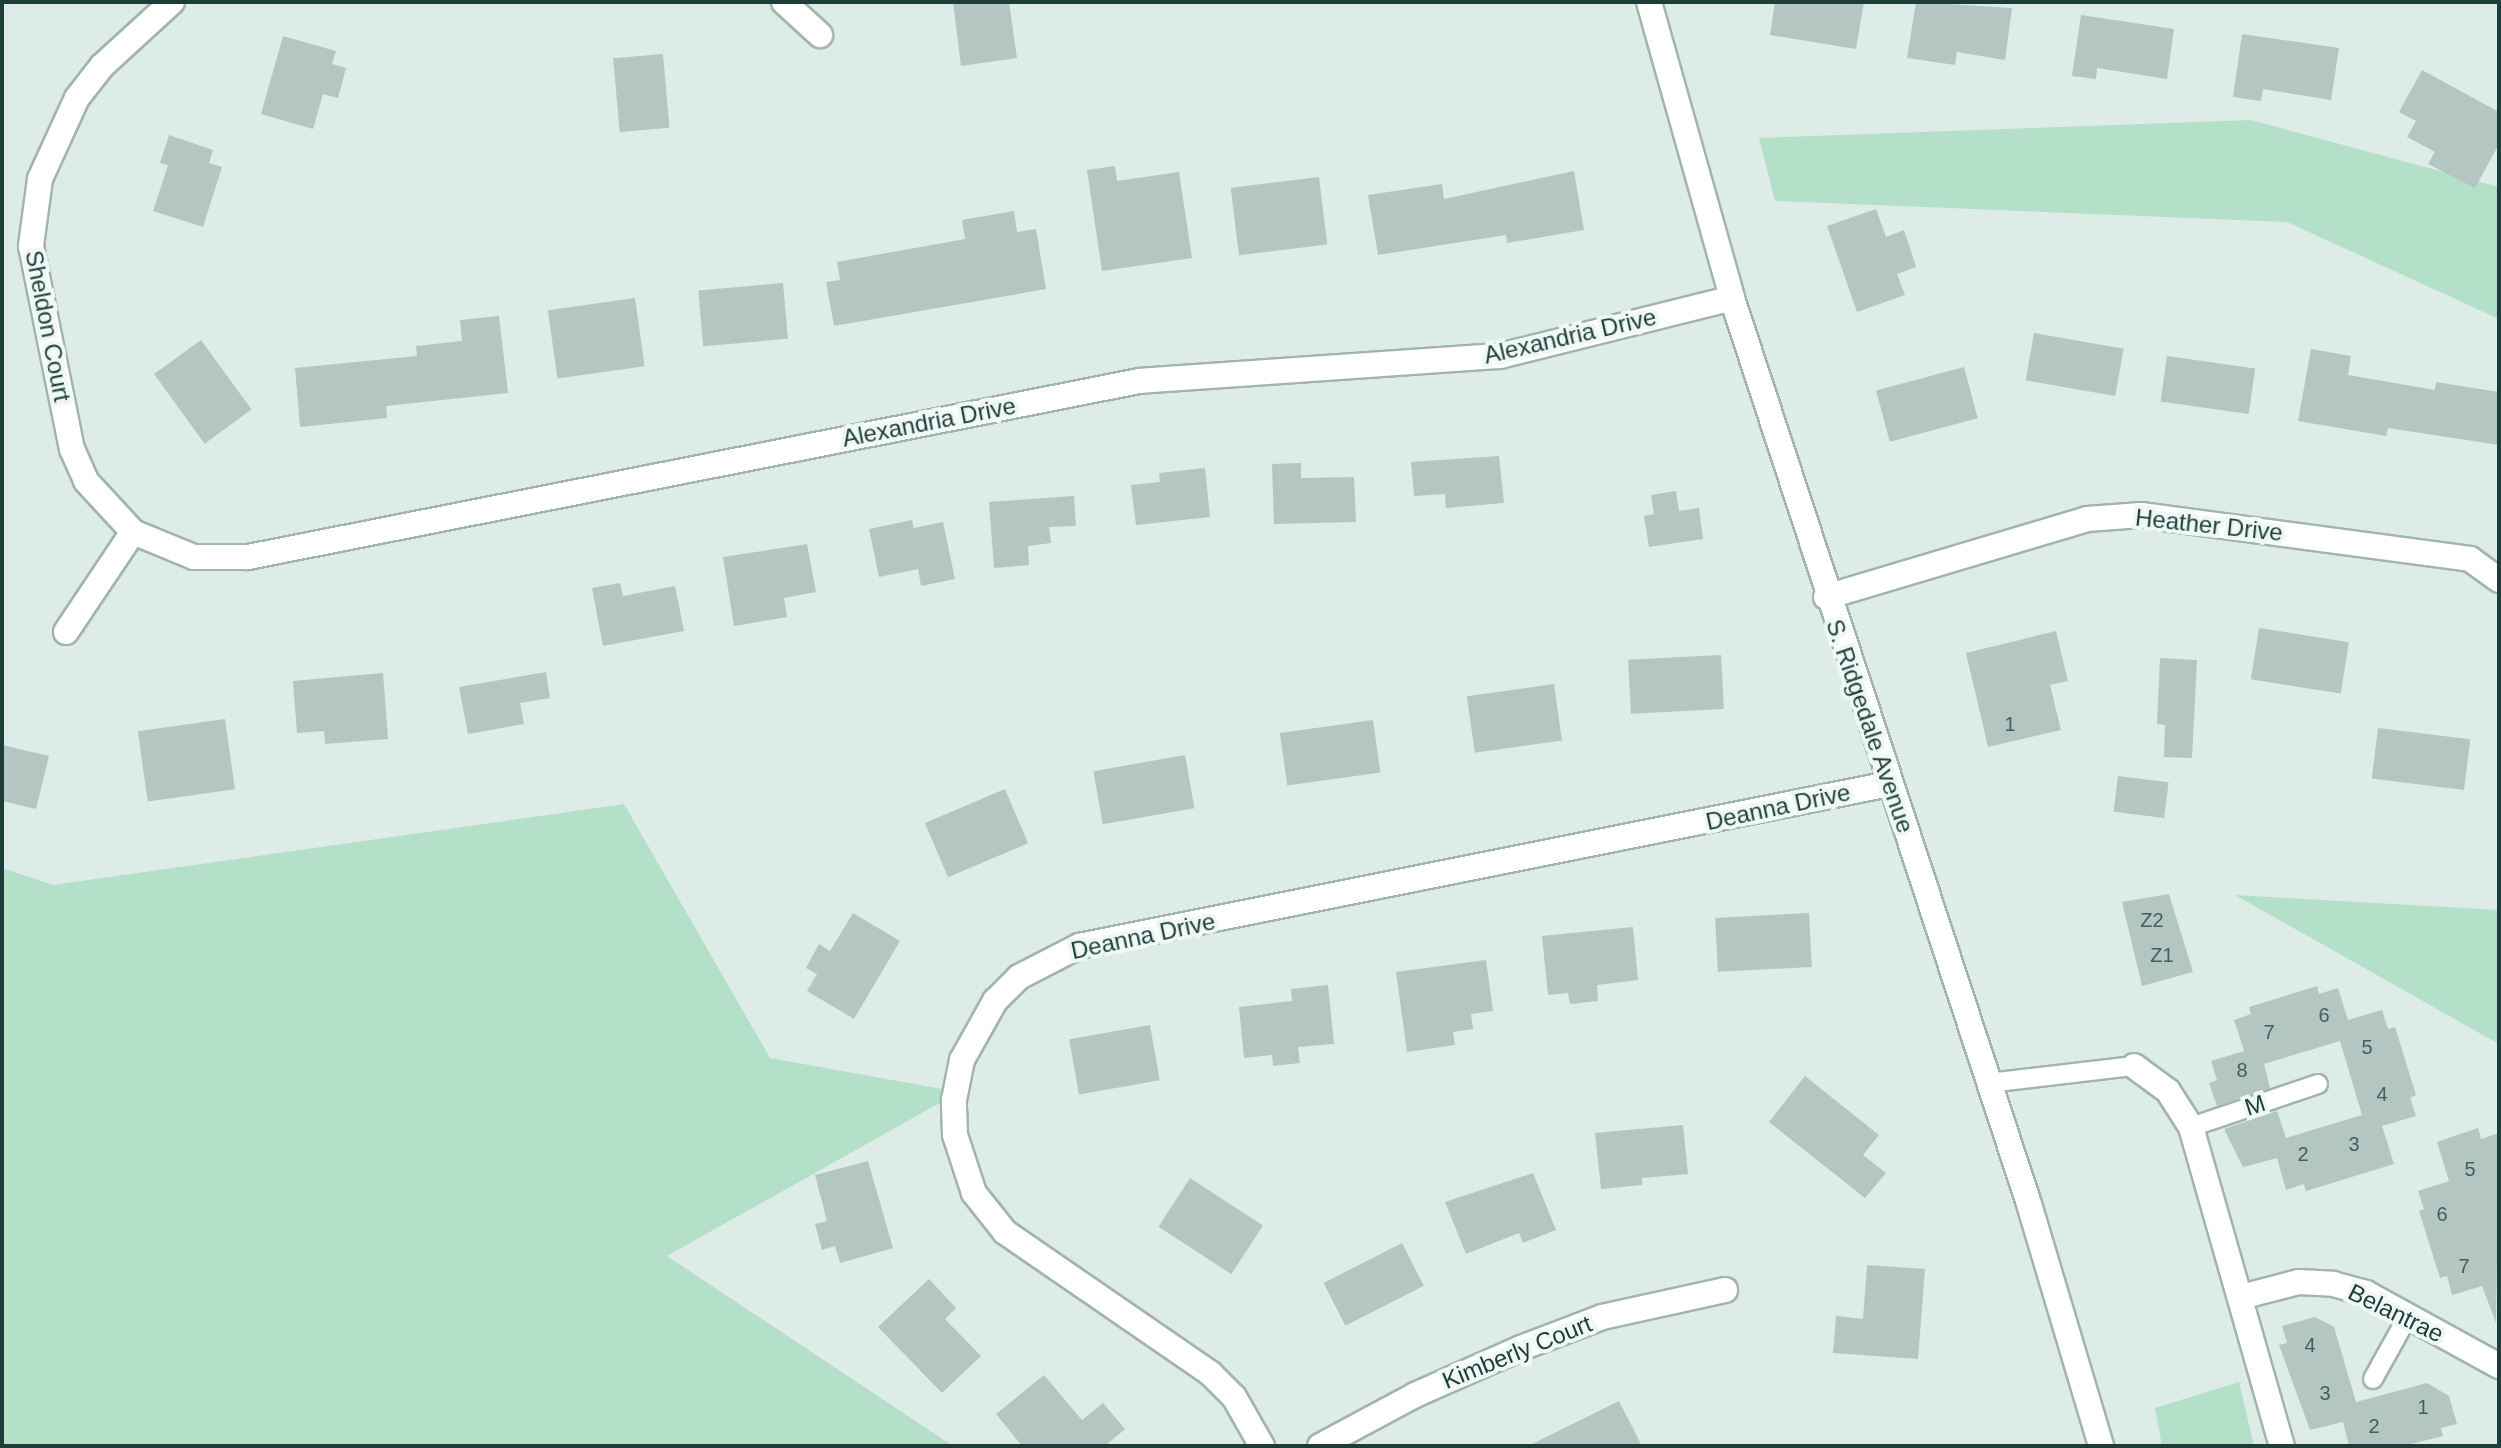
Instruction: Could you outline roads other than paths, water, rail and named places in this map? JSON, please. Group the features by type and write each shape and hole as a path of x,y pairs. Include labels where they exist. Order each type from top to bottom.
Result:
{"street":[{"name":"Sheldon Court","path":"133,532 99,499 72,449 31,246 31,226 44,166 77,98 102,66 172,2"},
{"path":"784,2 820,35"},
{"name":"S. Ridgedale Avenue","path":"1649,2 1732,298 1826,597 1989,1083 2101,1446"},
{"name":"Alexandria Drive","path":"133,532 194,557 248,557 1139,381 1500,356 1732,298"},
{"name":"Heather Drive","path":"1826,597 2073,523 2141,515 2470,559 2499,580"},
{"path":"66,632 133,532"},
{"name":"Deanna Drive","path":"1262,1446 1234,1397 1210,1373 1005,1232 974,1193 955,1135 954,1100 962,1060 995,1001 1028,971 1079,946 1889,784"},
{"path":"2134,1066 2168,1091 2191,1127 2282,1446"},
{"name":"Belantrae","path":"2241,1297 2299,1282 2333,1284 2366,1293 2499,1366"},
{"name":"Kimberly Court","path":"1320,1446 1415,1395 1521,1348 1602,1317 1725,1290"}],"lane":[{"path":"1989,1083 2134,1066"},
{"name":"M","path":"2191,1127 2318,1084"},
{"path":"2373,1379 2408,1316"}]}
